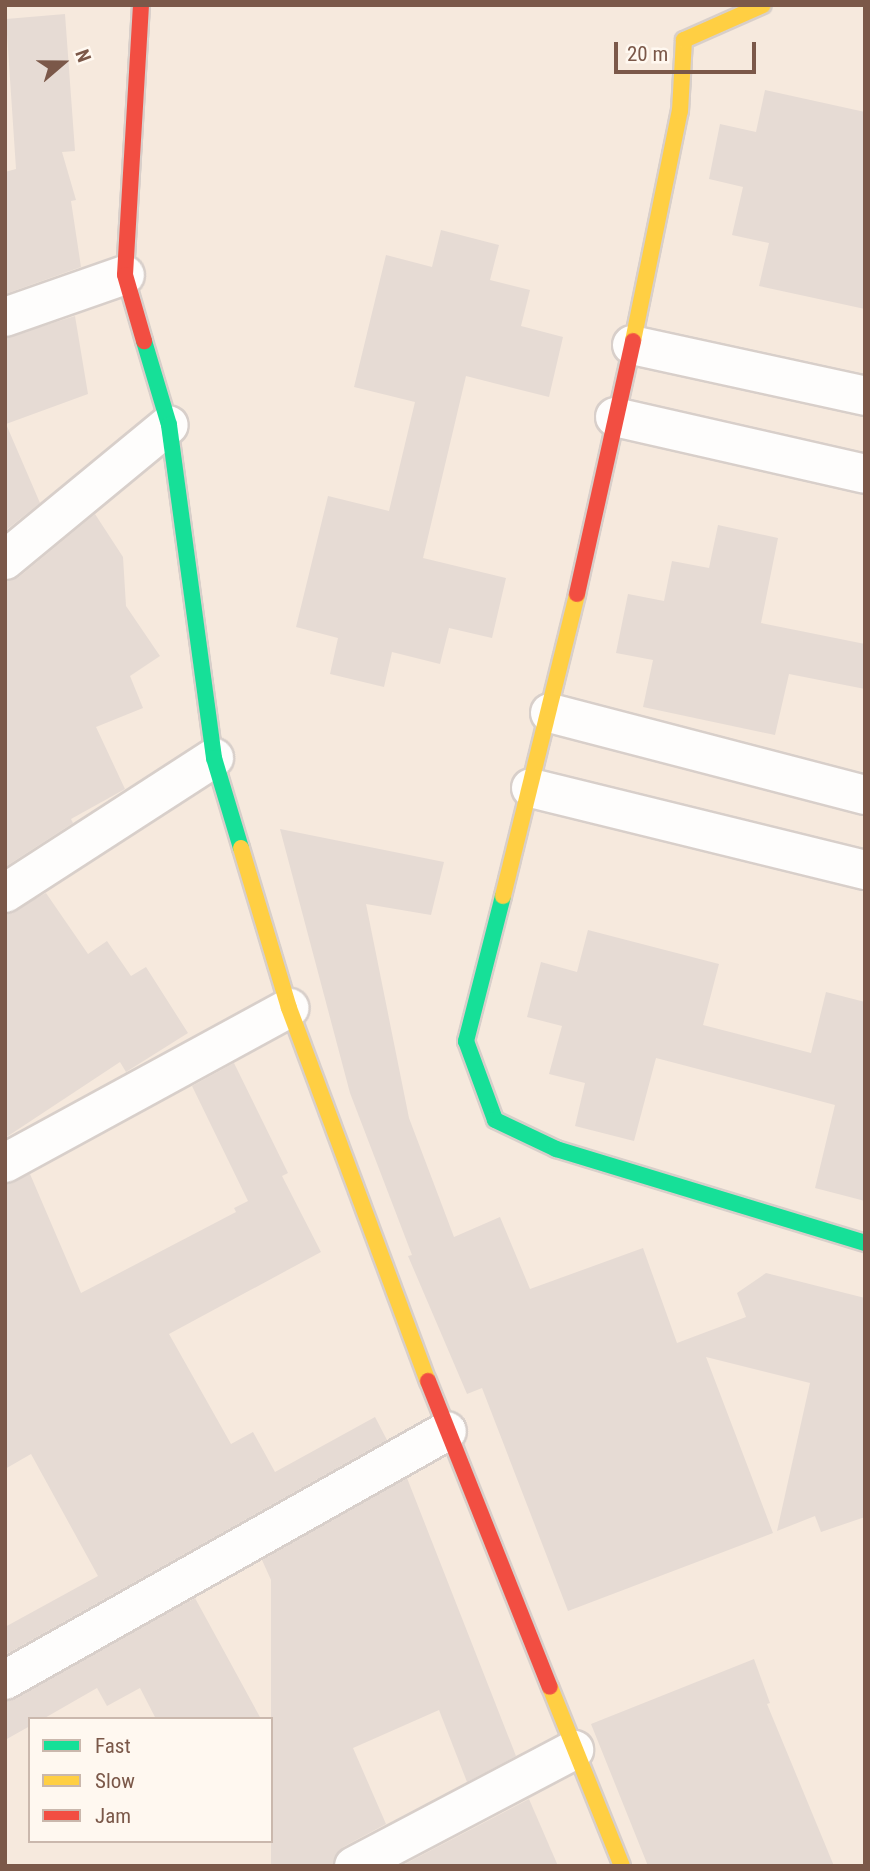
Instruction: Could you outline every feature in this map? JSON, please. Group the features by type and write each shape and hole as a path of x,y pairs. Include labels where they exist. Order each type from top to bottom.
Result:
{"street":[{"path":"141,5 125,275 169,425 214,758 289,1008 447,1431 622,1866"},
{"path":"763,5 684,40 680,111 632,345 550,713 466,1041 495,1120 556,1149 865,1243"},
{"path":"5,317 125,275"},
{"path":"632,345 865,396"},
{"path":"615,417 865,474"},
{"path":"5,560 169,425"},
{"path":"550,713 865,795"},
{"path":"5,893 214,758"},
{"path":"531,788 865,870"},
{"path":"5,1163 289,1008"},
{"path":"5,1680 447,1431"},
{"path":"354,1866 574,1750"}],"shaded area":[{"path":"5,5 865,5 865,1866 5,1866"}],"building":[{"path":"65,14 75,151 62,152 76,200 71,201 81,267 5,294 5,172 16,169 6,19"},
{"path":"765,90 865,112 865,309 759,286 769,243 732,235 743,187 709,179 720,124 756,132"},
{"path":"441,230 499,245 490,280 530,290 521,326 563,337 549,397 466,376 423,558 506,578 492,638 449,628 440,664 392,652 384,687 330,674 338,638 296,627 328,496 389,511 415,402 354,387 386,255 432,267"},
{"path":"75,316 88,394 6,424 40,503 5,531 5,338"},
{"path":"95,514 123,557 126,606 160,656 130,676 143,708 96,727 125,789 71,819 73,823 5,867 5,581 19,577"},
{"path":"718,525 778,538 761,623 865,644 865,689 789,674 775,735 643,707 653,660 616,653 628,594 664,601 672,561 709,568"},
{"path":"280,829 444,862 431,915 366,904 409,1118 454,1237 500,1217 530,1289 643,1248 677,1343 746,1317 737,1293 766,1273 865,1298 865,1517 821,1532 815,1516 777,1531 810,1383 706,1357 773,1533 568,1611 482,1388 467,1394 408,1256 412,1255 350,1093"},
{"path":"46,893 88,954 107,941 131,976 146,967 188,1033 126,1072 120,1062 5,1138 5,915"},
{"path":"588,930 719,964 703,1025 811,1053 826,992 865,1002 865,1201 815,1188 835,1105 656,1058 634,1141 575,1126 585,1083 549,1074 562,1026 527,1017 541,962 577,972"},
{"path":"234,1063 288,1173 282,1176 321,1252 169,1334 231,1444 253,1432 275,1472 375,1417 387,1440 5,1655 5,1627 98,1576 31,1454 5,1469 5,1185 30,1174 81,1293 236,1212 234,1208 248,1201 192,1086"},
{"path":"407,1478 516,1756 467,1782 439,1710 353,1748 386,1824 343,1847 332,1866 271,1866 271,1580 262,1560"},
{"path":"195,1598 260,1717 155,1717 140,1688 107,1706 97,1688 46,1717 28,1717 28,1727 5,1740 5,1702"},
{"path":"754,1659 770,1703 767,1704 834,1866 648,1866 591,1724"},
{"path":"529,1799 558,1866 401,1866"}],"traffic: fast":[{"path":"144,341 169,425 214,758 241,848"},
{"path":"503,896 466,1041 495,1120 556,1149 865,1243"}],"traffic: slow":[{"path":"633,341 680,111 684,40 763,5"},
{"path":"503,896 577,594"},
{"path":"241,848 289,1008 428,1381"},
{"path":"550,1687 622,1866"}],"traffic: jam":[{"path":"141,5 125,275 144,341"},
{"path":"577,594 633,341"},
{"path":"428,1381 550,1687"}]}
